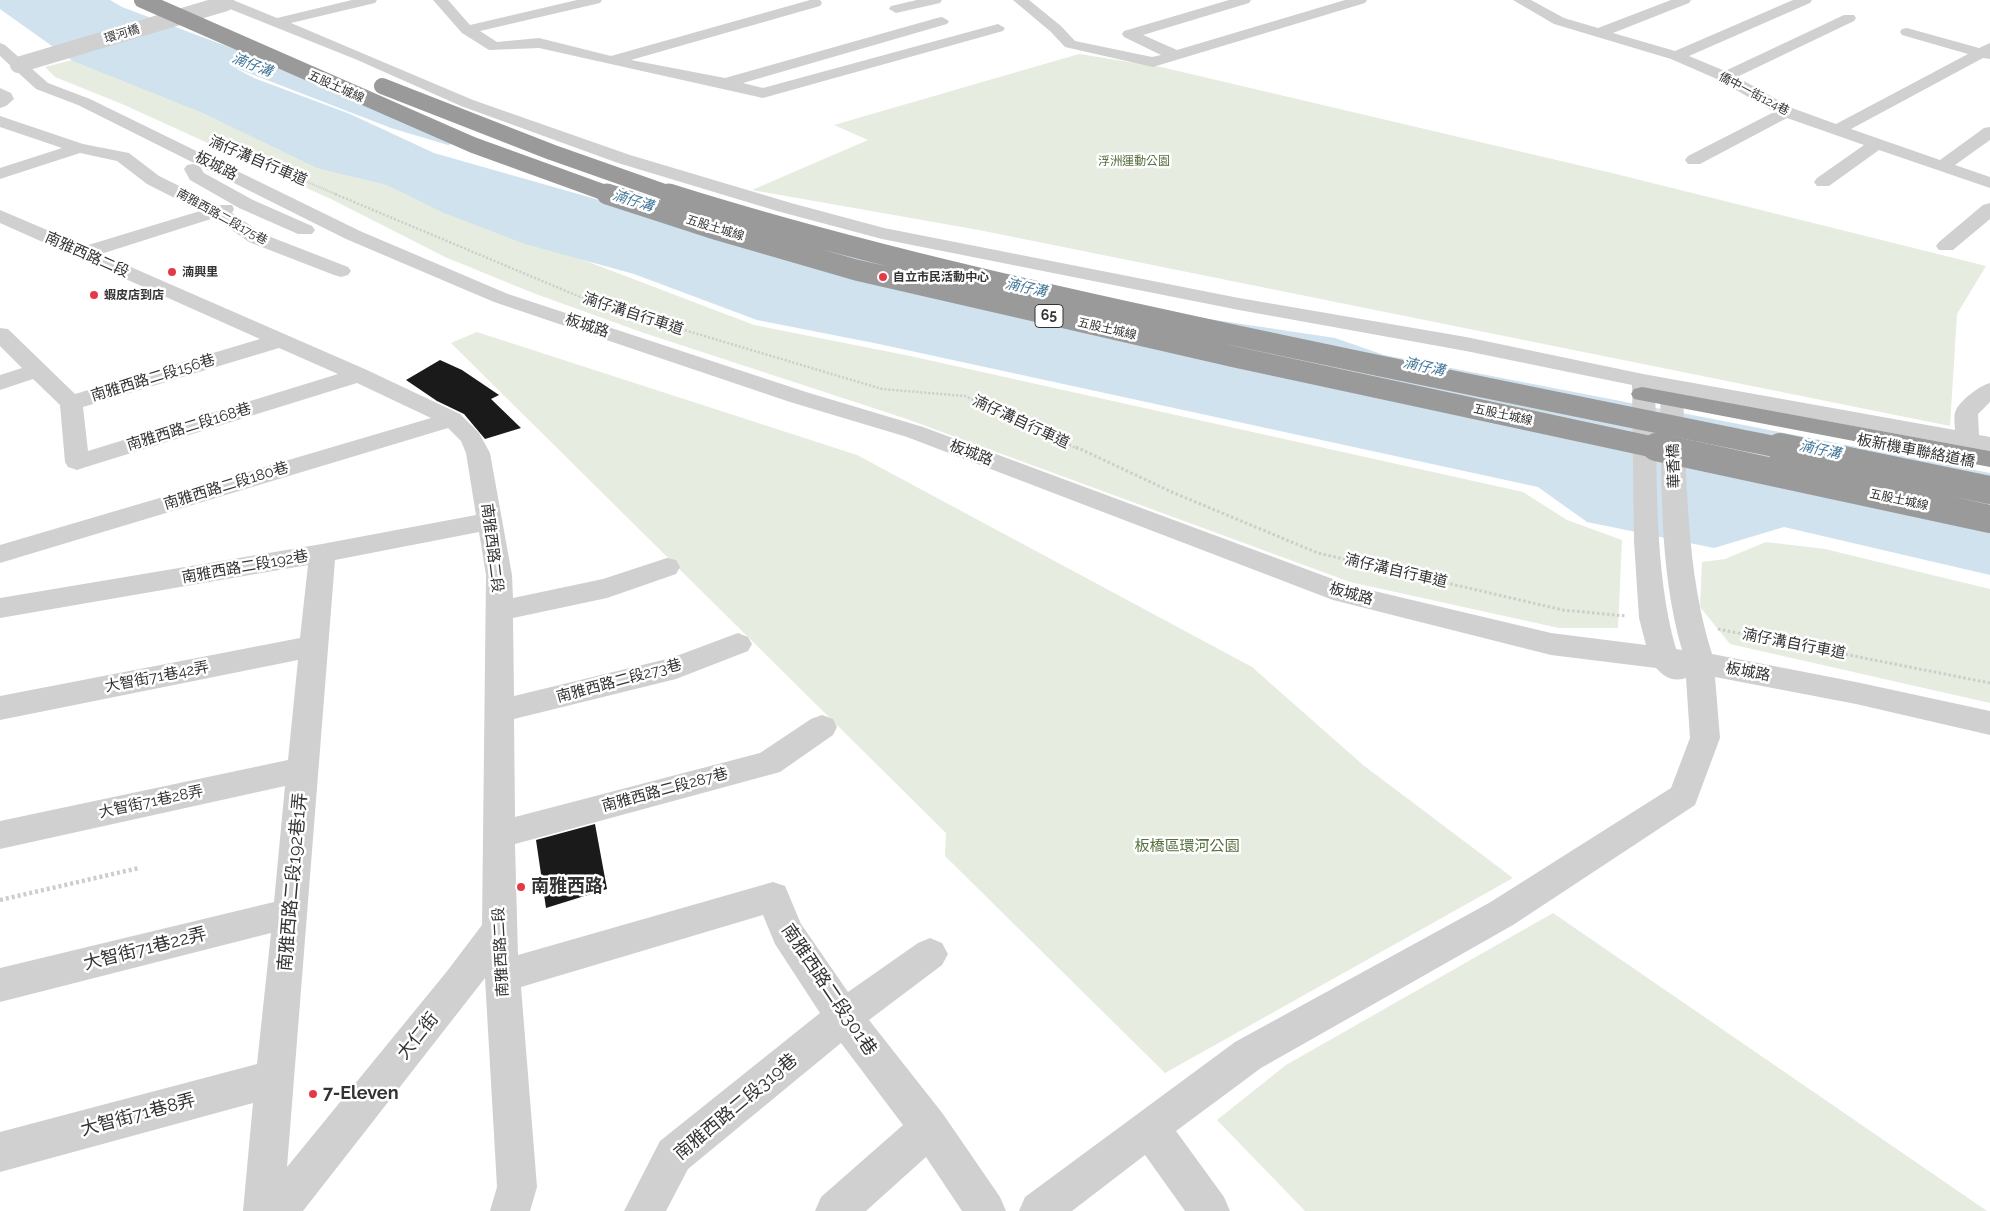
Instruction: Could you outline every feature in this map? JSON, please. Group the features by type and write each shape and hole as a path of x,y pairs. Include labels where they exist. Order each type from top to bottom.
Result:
{"highway":[{"name":"五股土城線","path":"142,0 473,146 565,180 691,221 856,270 1225,355 1990,519"},
{"name":"五股土城線","path":"182,0 371,82 536,148 694,201 837,243 1040,292 1207,329 1990,490"},
{"path":"1643,391 1990,459"}],"street":[{"path":"277,22 370,0"},
{"path":"440,0 467,30 494,47 538,43 610,60 725,83 763,93 1003,18 1025,3 1070,44 1153,62 1360,0"},
{"path":"467,30 595,0"},
{"path":"896,10 935,0"},
{"path":"1177,56 1129,34 1244,0"},
{"path":"1315,0 1356,18"},
{"name":"僑中一街124巷","path":"1520,0 1559,21 1676,56 1725,77 1786,112 1990,183"},
{"path":"1599,33 1684,0"},
{"path":"1676,56 1805,0"},
{"path":"223,1 467,103 624,159 784,207 864,228 986,255 1239,304 1466,344 1643,391"},
{"name":"環河橋","path":"18,65 223,1"},
{"path":"610,60 815,3"},
{"path":"972,20 1003,18"},
{"path":"1725,77 1850,18"},
{"path":"725,83 942,21"},
{"path":"1907,32 1987,52"},
{"name":"板城路","path":"0,48 42,86 84,102 354,235 501,298 798,397 915,432 1342,593 1550,644 1700,663 1856,693 1990,723"},
{"path":"1837,130 1987,52"},
{"path":"0,93 6,96 6,99 0,103"},
{"path":"1694,160 1786,112"},
{"name":"南雅西路二段175巷","path":"0,121 79,148 123,157 153,180 216,211 256,238 341,271"},
{"path":"1941,167 1990,132"},
{"path":"1822,182 1876,144"},
{"path":"0,174 79,148"},
{"path":"185,151 196,176 246,204 311,232 354,235"},
{"path":"83,253 216,211 246,204"},
{"path":"1946,246 1990,209"},
{"name":"南雅西路二段","path":"0,216 359,375 452,419 471,438 478,453 499,575 499,930 517,1186 510,1211"},
{"name":"南雅西路二段156巷","path":"0,334 71,403 281,340"},
{"path":"0,383 36,370"},
{"name":"南雅西路二段168巷","path":"71,403 77,462 359,375"},
{"path":"1979,442 1966,412 1990,390"},
{"name":"華香橋","path":"1643,391 1647,541 1653,618 1664,658"},
{"path":"1677,398 1979,442"},
{"name":"華香橋","path":"1039,1211 1149,1127 1248,1055 1502,914 1684,796 1705,738 1705,720 1701,698 1700,663 1688,624 1677,548 1677,398"},
{"name":"板新機車聯絡道橋","path":"1677,398 1738,416 1990,466"},
{"name":"南雅西路二段180巷","path":"0,554 452,419"},
{"name":"南雅西路二段192巷","path":"0,608 322,553 490,521"},
{"name":"南雅西路二段192巷1弄","path":"263,1211 322,553"},
{"path":"499,611 606,588 667,567"},
{"name":"南雅西路二段273巷","path":"498,711 676,668 738,644"},
{"name":"大智街71巷42弄","path":"0,708 314,646"},
{"path":"1664,658 1701,698"},
{"name":"南雅西路二段287巷","path":"499,835 768,763 822,727"},
{"name":"大智街71巷28弄","path":"0,835 303,769"},
{"name":"南雅西路二段301巷","path":"502,976 603,948 708,913 773,898 787,933 844,1017 929,1128 986,1211"},
{"name":"大智街71巷22弄","path":"0,985 290,913"},
{"name":"大仁街","path":"277,1211 461,982 499,930"},
{"name":"南雅西路二段319巷","path":"644,1211 674,1155 844,1017 930,954"},
{"name":"大智街71巷8弄","path":"0,1152 275,1078"},
{"path":"1149,1127 1210,1211"},
{"path":"843,1208 929,1128"}],"path":[{"name":"湳仔溝自行車道","path":"226,148 597,304 882,389 965,396 1174,493 1318,553 1563,610 1653,618"},
{"name":"湳仔溝自行車道","path":"1688,624 1990,683"},
{"path":"0,900 138,868"}],"green space":[{"name":"浮洲運動公園","path":"1079,54 1161,67 1616,174 1986,266 1957,314 1950,426 979,230 752,190 868,140 834,125"},
{"path":"76,59 494,226 754,325 910,356 1523,492 1567,520 1622,540 1618,628 1559,628 1350,582 904,418 644,333 533,293 445,257 333,200 122,104 55,77 45,67"},
{"name":"板橋區環河公園","path":"477,332 857,455 1252,667 1363,765 1513,878 1165,1073 945,856 946,833 451,343"},
{"path":"1766,542 1825,549 1990,589 1990,703 1730,644 1700,607 1702,562 1725,559"},
{"path":"1553,913 1987,1211 1305,1211 1217,1120 1286,1065"}],"water":[{"path":"0,0 92,0 115,13 166,32 254,78 350,114 434,153 680,223 1136,308 1335,338 1384,355 1990,473 1990,575 1784,527 1714,548 1587,522 1538,487 879,344 757,320 634,274 525,244 444,213 387,185 317,168 203,113 73,61 0,9"}],"building":[{"path":"440,360 462,370 499,395 491,399 521,428 485,439 464,414 437,401 406,380"},
{"path":"595,824 607,889 546,908 536,840"}],"waterway":[{"name":"湳仔溝","path":"91,0 113,12 402,122 448,136"}],"place":[{"name":"湳興里","path":"172,272"},
{"name":"自立市民活動中心","path":"883,277"},
{"name":"蝦皮店到店","path":"94,295"},
{"name":"南雅西路","path":"521,887"},
{"name":"7-Eleven","path":"313,1094"}]}
